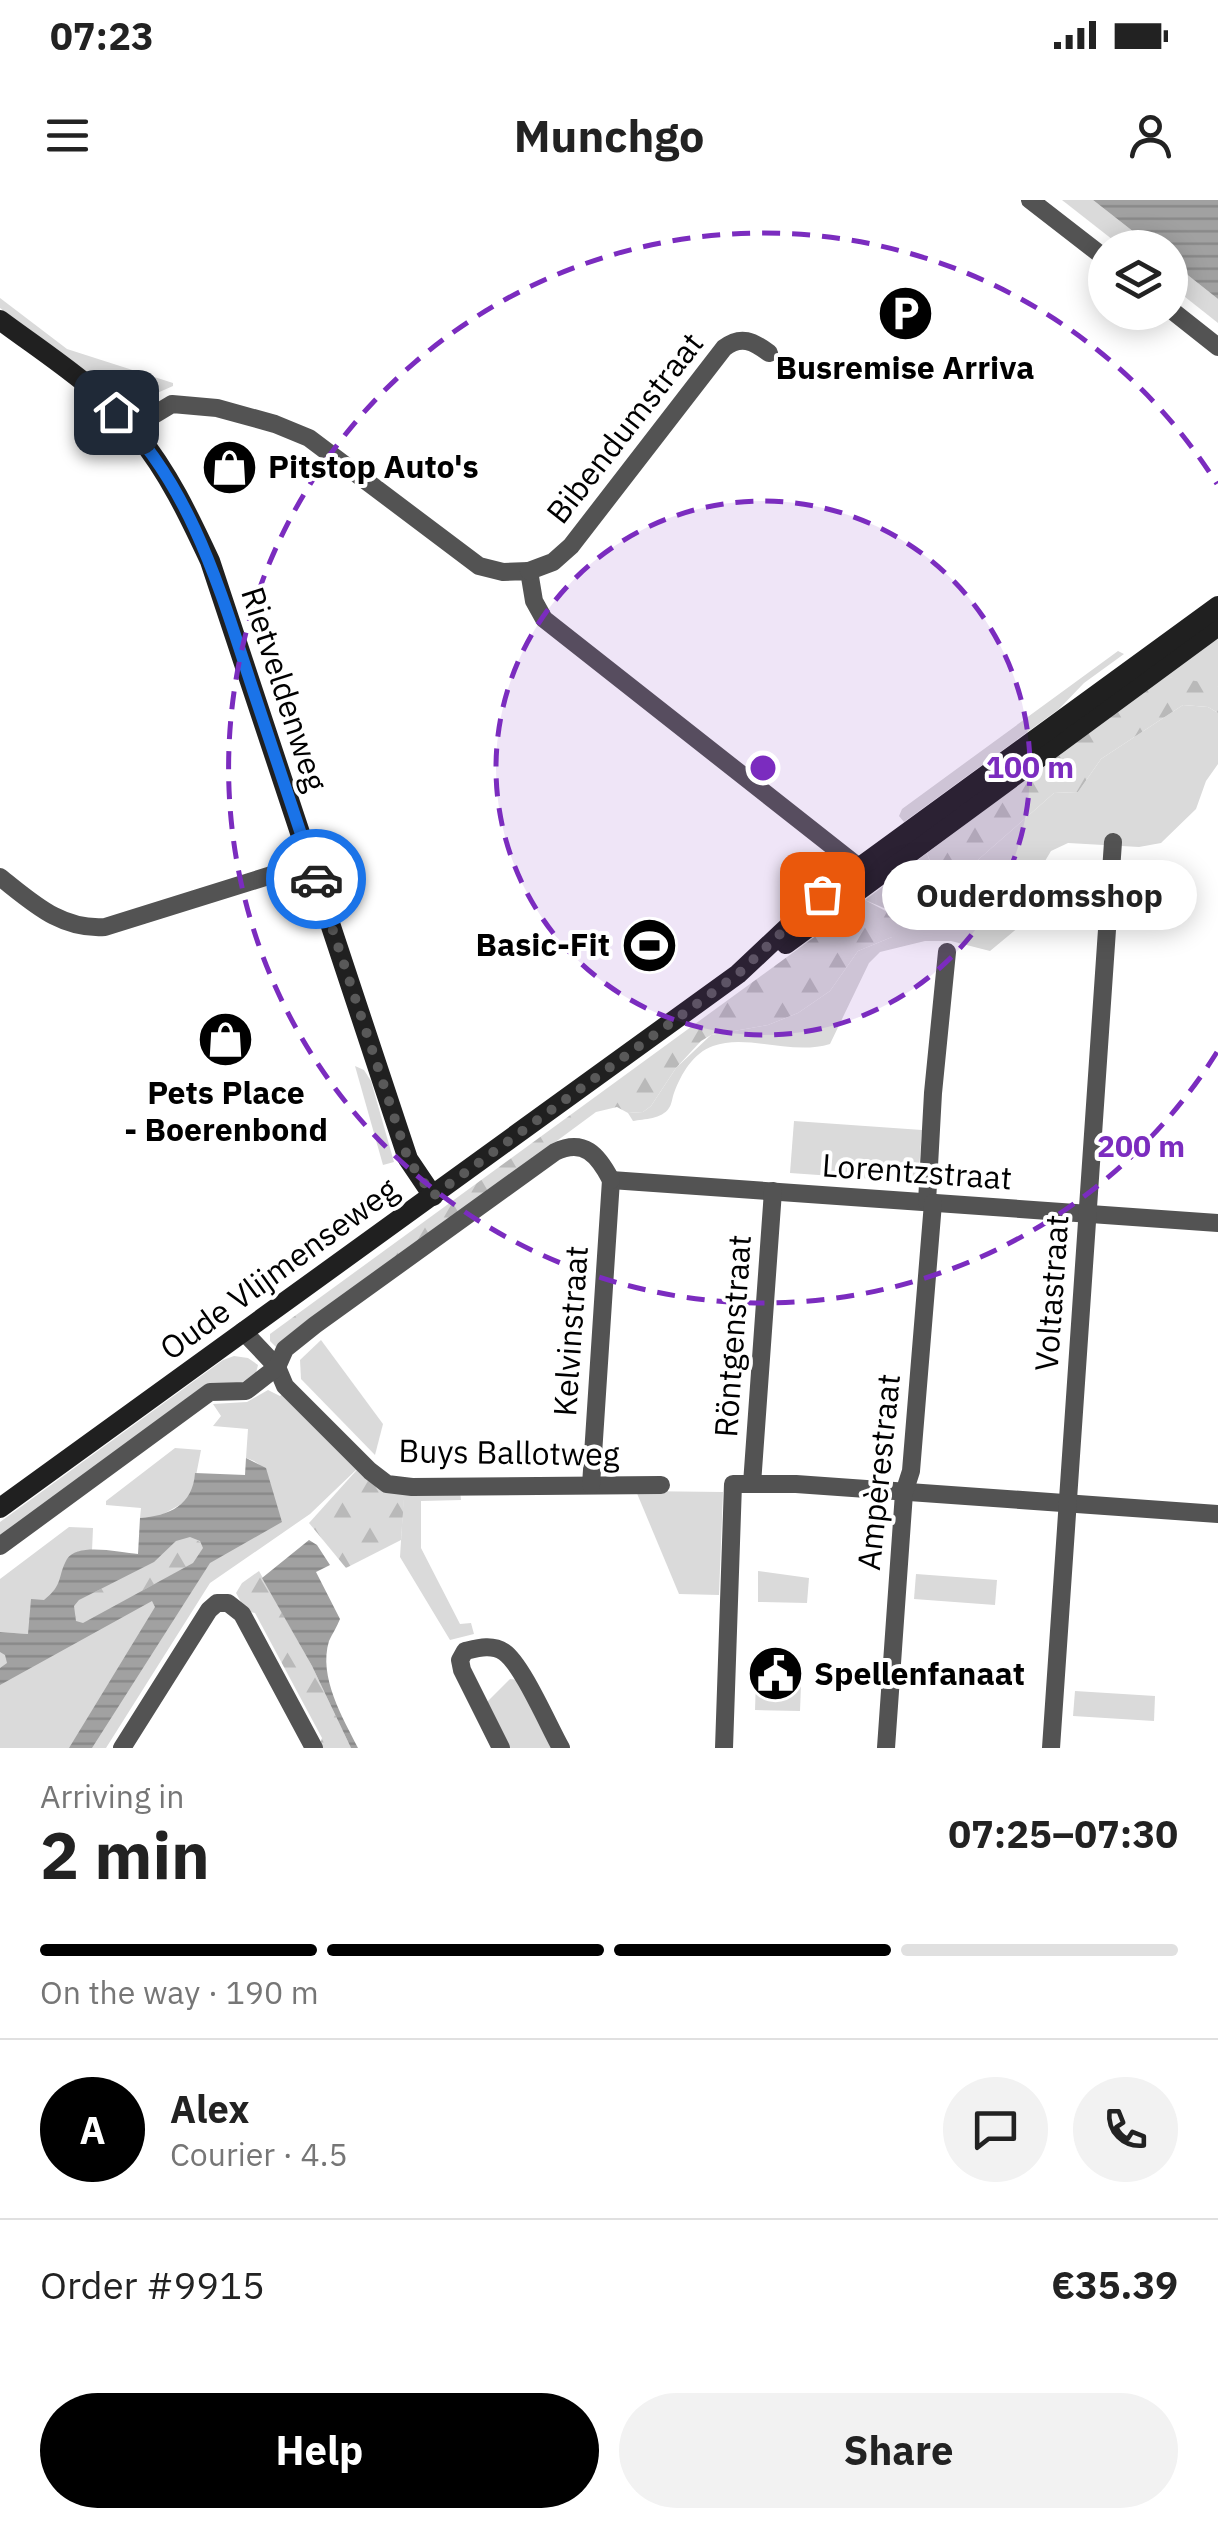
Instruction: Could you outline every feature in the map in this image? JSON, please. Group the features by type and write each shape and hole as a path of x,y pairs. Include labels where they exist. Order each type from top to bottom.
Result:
{"street":[{"path":"1030,200 1088,245"},
{"name":"Rietveldenweg","path":"0,320 96,392 136,432 179,494 210,560 408,1159 433,1196"},
{"path":"1188,323 1218,347"},
{"name":"Bibendumstraat","path":"529,571 553,562 571,546 724,348 734,341 746,340 769,353"},
{"path":"136,432 172,404 217,408 309,438 479,566 503,572 529,571 534,601 544,619 867,873"},
{"name":"Oude Vlijmenseweg","path":"1,1504 738,974 757,966 867,873 1217,613"},
{"name":"Voltastraat","path":"1051,1748 1113,842"},
{"path":"0,877 64,923 104,927 310,863"},
{"name":"Ampèrestraat","path":"886,1748 904,1493 911,1471 947,952"},
{"name":"Oude Vlijmenseweg","path":"0,1546 210,1392 246,1391 277,1367 285,1349 314,1325 554,1152 564,1147 586,1148 594,1152 611,1180"},
{"name":"Lorentzstraat","path":"611,1180 1218,1222"},
{"name":"Kelvinstraat","path":"590,1485 611,1180"},
{"name":"Röntgenstraat","path":"752,1484 773,1191"},
{"name":"Buys Ballotweg","path":"243,1331 277,1367 284,1386 387,1484 661,1485"},
{"path":"724,1748 733,1484 1218,1514"},
{"path":"122,1748 209,1610 228,1602 242,1614 314,1748"},
{"path":"502,1748 462,1670 460,1660 465,1651 483,1647 505,1652 561,1748"}],"green space":[{"path":"1062,200 1093,200 1131,230 1100,230"},
{"path":"1188,275 1218,299 1218,323 1188,299"},
{"path":"0,298 67,349 173,386 139,401 121,397 0,308"},
{"path":"1218,634 1218,687 1163,676"},
{"path":"1118,651 1124,654 1084,683 1059,709 904,822 899,816 902,809"},
{"path":"1163,676 1215,684 1218,713 1208,707 1183,705 1101,759 1078,792 1054,793 963,873 966,888 961,903 944,899 927,853"},
{"path":"1183,705 1208,707 1218,713 1218,764 1206,781 1196,809 1161,843 1139,847 1068,843 1051,851 1019,927 990,951 951,941 925,941 880,952 869,963 830,1044 800,1048 740,1042 713,1046 689,1065 666,1112 633,1121 628,1113 643,1112 651,1106 676,1068 711,1035 768,1025 798,1013 830,991 858,951 892,937 891,911 865,900 927,853 939,888 966,888 963,873 1054,793 1078,792 1101,759"},
{"path":"865,900 895,916 897,925 892,937 858,951 830,991 798,1013 768,1025 711,1035 701,1041 643,1112 628,1113 617,1107 596,1112 277,1348 270,1341 270,1334"},
{"path":"355,1066 364,1070 371,1081 394,1162 383,1165"},
{"path":"794,1121 922,1130 918,1182 790,1173"},
{"path":"321,1340 383,1424 375,1455 301,1379 300,1360"},
{"path":"234,1356 248,1358 258,1365 256,1373 241,1383 204,1389 0,1539 0,1522 223,1360"},
{"path":"268,1390 280,1396 284,1393 357,1469 310,1514 210,1583 106,1748 0,1748 0,1647 28,1634 0,1632 0,1579 69,1527 93,1528 92,1551 74,1554 62,1579 142,1566 185,1502 158,1517 140,1518 141,1508 106,1505 106,1501 175,1448 201,1450 193,1491 255,1490 282,1522 266,1473 246,1458 248,1429 213,1426 221,1416 213,1404 247,1402"},
{"path":"364,1462 405,1486 401,1540 346,1568 309,1523"},
{"path":"460,1491 461,1500 421,1501 421,1548 460,1624 471,1623 474,1634 450,1640 400,1557 404,1492"},
{"path":"636,1491 723,1492 719,1595 679,1594"},
{"path":"190,1537 203,1548 193,1563 83,1623 76,1621 74,1606 79,1600 154,1562 176,1541"},
{"path":"259,1571 312,1666 351,1748 319,1748 322,1738 255,1613 246,1611 236,1593 242,1583"},
{"path":"758,1571 809,1578 807,1603 758,1602"},
{"path":"916,1574 997,1580 995,1605 914,1599"},
{"path":"510,1679 519,1680 555,1748 507,1748 487,1708 488,1701"},
{"path":"756,1680 801,1685 800,1711 755,1710"},
{"path":"1075,1691 1155,1696 1154,1721 1073,1716"}],"shaded area":[{"path":"1093,200 1218,200 1218,299 1188,275 1188,230 1131,230"},
{"path":"246,1458 266,1468 282,1522 210,1563 92,1748 69,1748 155,1607 152,1601 0,1685 0,1668 7,1663 0,1652 0,1632 28,1634 31,1599 44,1600 50,1594 73,1554 90,1550 138,1554 140,1518 178,1507 190,1493 195,1473 245,1475","holes":["190,1537 200,1541 203,1548 193,1563 83,1623 76,1621 74,1606 79,1600 154,1562 176,1541"]},
{"path":"309,1540 330,1565 316,1572 340,1619 326,1655 329,1683 358,1748 351,1748 312,1666 262,1578"}],"way so far":[{"path":"316,879 408,1159 433,1196 738,974 822,894"}],"place":[{"name":"Busremise Arriva","path":"905,314"},
{"name":"Pitstop Auto's","path":"229,467"},
{"name":"Ouderdomsshop","path":"822,894"},
{"name":"Basic-Fit","path":"649,945"},
{"name":"Pets Place - Boerenbond","path":"226,1039"},
{"name":"Spellenfanaat","path":"775,1674"}],"route":[{"path":"116,412 136,432 179,494 210,560 316,879"}]}
